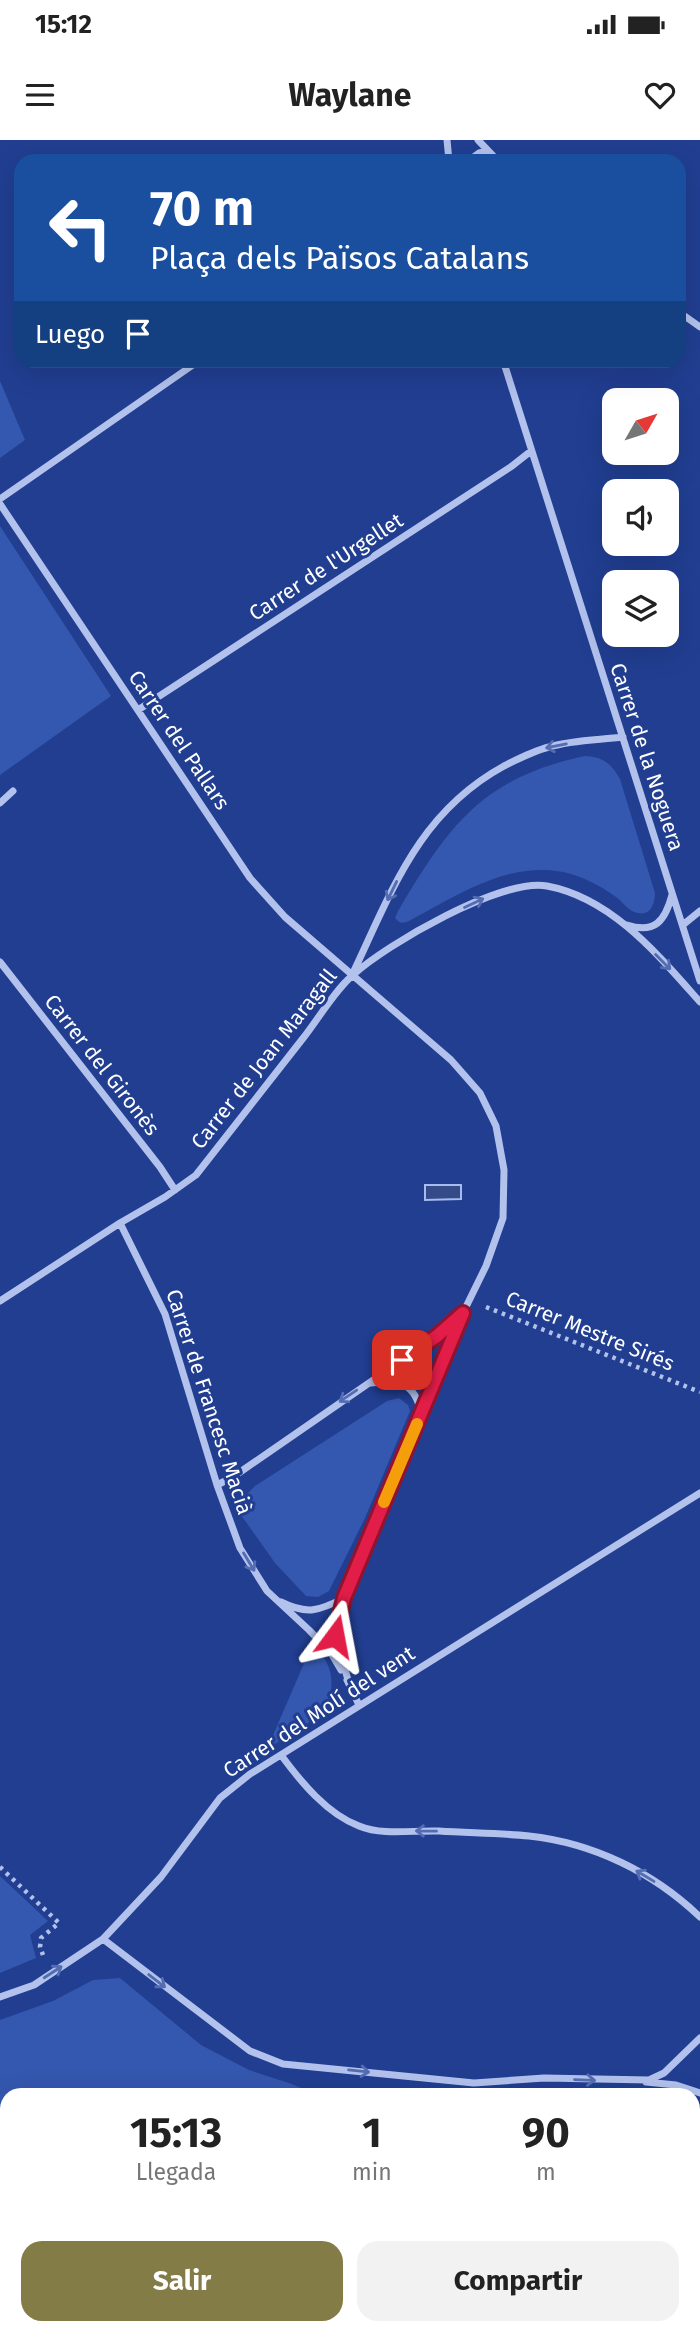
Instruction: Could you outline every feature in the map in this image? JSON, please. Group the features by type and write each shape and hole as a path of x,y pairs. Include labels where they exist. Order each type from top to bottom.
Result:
{"street":[{"path":"478,140 491,154"},
{"path":"478,154 488,151"},
{"path":"0,499 188,368"},
{"name":"Carrer de la Noguera","path":"505,368 672,894 684,924"},
{"name":"Carrer de l'Urgellet","path":"138,710 531,452"},
{"name":"Carrer del Pallars","path":"0,504 250,877 285,917 451,1060 480,1093 496,1126 504,1170 503,1218 486,1266 463,1313 344,1598 335,1636 349,1683"},
{"path":"352,975 414,850 438,817 461,795 500,769 548,747 624,737"},
{"path":"0,803 13,791"},
{"name":"Carrer de Joan Maragall","path":"0,1301 196,1175 352,975 431,923 488,896 519,888 545,886 572,893 606,911 623,924 666,963 700,1002"},
{"path":"623,924 638,929 653,927 664,918 672,894"},
{"path":"700,911 684,924 700,981"},
{"name":"Carrer del Gironès","path":"0,962 160,1167 175,1190"},
{"name":"Carrer de Francesc Macià","path":"120,1223 165,1314 217,1485 240,1548 267,1591 331,1653 359,1705"},
{"path":"217,1485 233,1477 437,1336 463,1313"},
{"path":"367,1383 394,1381 409,1388 419,1399 422,1414"},
{"name":"Carrer del Molí del vent","path":"0,1997 34,1985 103,1940 162,1877 220,1798 250,1774 700,1493"},
{"name":"Carrer de Francesc Macià","path":"267,1591 284,1604 307,1611 321,1610 344,1598"},
{"path":"281,1755 311,1791 342,1818 359,1826 375,1830 530,1836 576,1845 610,1855 681,1899 700,1917"},
{"path":"103,1940 250,2051 283,2064 474,2083 544,2078 627,2081 685,2088"},
{"path":"627,2081 649,2080 664,2073 700,2038"}],"path":[{"name":"Carrer Mestre Sirés","path":"469,1300 700,1392"},
{"path":"0,1867 59,1923 40,1938 43,1955"}],"shaded area":[{"path":"0,381 25,440 0,458"},
{"path":"0,526 111,696 0,775"},
{"path":"585,756 606,762 620,779 655,893 649,911 635,912 604,889 577,876 542,870 502,876 483,883 407,922 395,918 434,854 472,810 494,792 520,777 549,765"},
{"path":"425,1185 461,1185 461,1199 425,1200"},
{"path":"399,1398 408,1405 410,1411 365,1518 329,1591 318,1597 306,1596 275,1563 241,1515 241,1504 255,1486 387,1401"},
{"path":"312,1645 319,1651 331,1675 332,1684 327,1702 310,1721 267,1749"},
{"path":"0,1876 48,1921 30,1935 36,1958 0,1973"},
{"path":"120,1978 201,2045 249,2070 301,2088 0,2088 0,2020 53,2001 93,1980"}],"slow traffic":[{"path":"384,1502 417,1424"}],"route":[{"path":"335,1636 344,1598 463,1313 437,1336 402,1360"}]}
